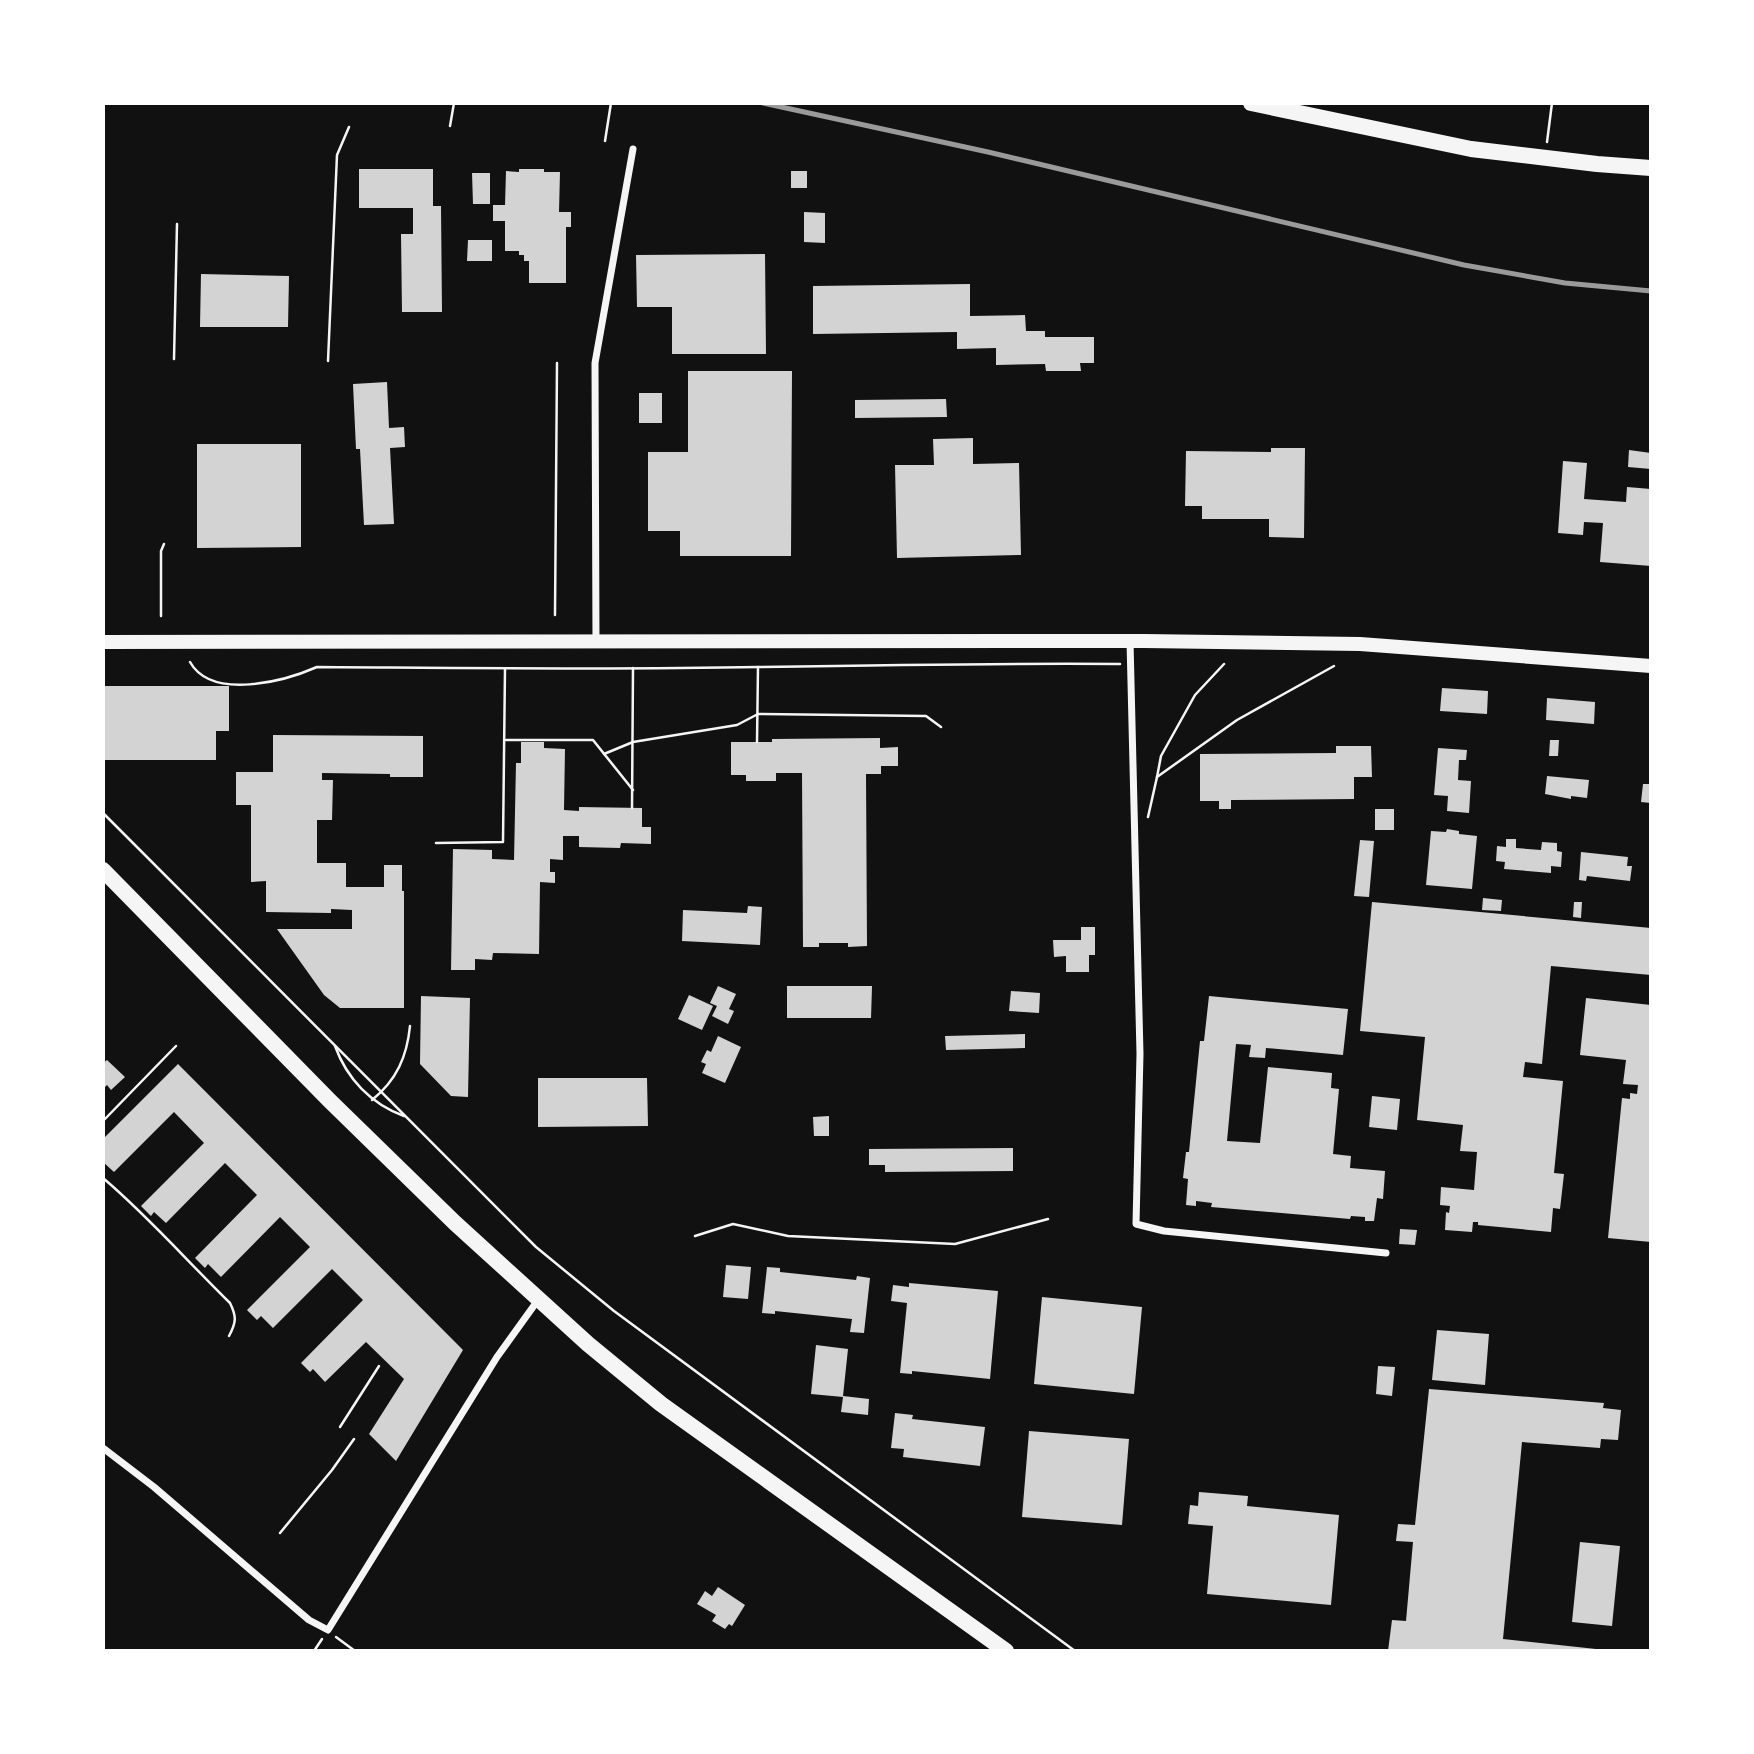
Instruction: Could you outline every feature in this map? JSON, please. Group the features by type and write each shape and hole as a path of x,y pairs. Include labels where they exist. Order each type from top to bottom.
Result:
{"main road":[{"path":"1251,103 1471,149 1651,168"},
{"path":"103,642 1130,641 1360,644 1651,666"},
{"path":"103,870 330,1101 537,1300 661,1404 1006,1651"}],"street":[{"path":"596,641 595,363 633,149"},
{"path":"1130,641 1140,1054 1136,1224 1164,1231 1386,1253"},
{"path":"103,1448 154,1487 309,1619 328,1630 497,1357 537,1300"}],"path":[{"path":"450,126 454,103"},
{"path":"605,141 611,103"},
{"path":"1545,158 1552,103"},
{"path":"328,361 337,155 349,127"},
{"path":"174,359 177,224"},
{"path":"555,615 557,363"},
{"path":"161,616 161,551 164,544"},
{"path":"190,662 218,684 251,685 305,673 317,667 505,669 888,664 1130,665"},
{"path":"1146,828 1161,756 1195,695 1224,664"},
{"path":"1157,777 1237,720 1334,666"},
{"path":"758,667 758,742"},
{"path":"632,808 634,668"},
{"path":"436,843 503,842 505,669"},
{"path":"604,754 633,743 737,725 758,714 926,716 941,727"},
{"path":"505,740 593,740 633,790"},
{"path":"103,813 536,1247 614,1311 1075,1651"},
{"path":"372,1100 382,1092 407,1052 410,1026"},
{"path":"334,1043 350,1078 372,1100 407,1117"},
{"path":"103,1122 176,1046"},
{"path":"103,1178 131,1201 230,1303 236,1322 229,1336"},
{"path":"695,1236 733,1224 788,1236 955,1244 1048,1219"},
{"path":"340,1427 379,1366"},
{"path":"280,1533 354,1439"},
{"path":"328,1630 355,1651"}],"building":[{"path":"359,169 433,169 433,206 441,206 442,312 402,312 401,234 413,234 413,208 359,208"},
{"path":"519,169 560,172 559,212 571,212 571,227 566,227 566,283 529,283 529,261 524,261 524,255 519,255 519,251 505,251 505,221 493,221 493,205 505,205 506,171 519,172"},
{"path":"791,171 807,171 807,188 791,188"},
{"path":"472,173 490,173 490,204 473,204"},
{"path":"804,212 825,213 825,243 804,242"},
{"path":"468,240 492,240 492,261 467,261"},
{"path":"765,254 766,354 672,354 672,307 637,307 636,255"},
{"path":"201,274 289,276 288,327 200,327"},
{"path":"970,284 970,316 1025,315 1026,331 1045,331 1045,337 1094,337 1094,363 1080,363 1081,371 1046,371 1045,364 996,365 996,348 957,349 957,332 813,334 813,286"},
{"path":"688,371 792,371 791,556 680,556 680,531 648,531 648,452 688,452"},
{"path":"387,382 389,428 404,427 405,447 390,448 394,524 364,525 353,384"},
{"path":"639,393 662,393 662,423 639,423"},
{"path":"946,399 947,417 855,418 855,400"},
{"path":"973,438 973,464 1019,463 1021,555 897,558 895,465 934,465 933,439"},
{"path":"197,444 301,444 301,547 197,548"},
{"path":"1271,448 1305,448 1304,538 1269,537 1269,519 1202,519 1202,506 1185,506 1186,451 1271,452"},
{"path":"1629,450 1651,453 1651,469 1628,467"},
{"path":"1563,461 1587,463 1584,499 1626,502 1627,487 1651,489 1651,566 1600,562 1603,523 1584,522 1583,535 1558,533"},
{"path":"103,686 229,686 229,731 216,731 216,760 103,760"},
{"path":"1442,688 1488,691 1487,714 1440,711"},
{"path":"1547,698 1595,702 1594,724 1546,720"},
{"path":"273,735 423,736 423,777 322,773 322,780 333,780 332,820 317,820 317,863 346,863 346,887 384,887 384,865 402,865 404,1008 340,1008 324,995 277,929 352,929 352,910 331,909 331,913 266,912 266,881 251,882 251,805 236,805 236,772 273,772"},
{"path":"880,738 880,748 898,747 898,766 881,766 881,774 866,774 867,946 848,947 848,943 819,943 819,947 803,947 802,773 776,773 776,781 746,781 746,775 731,775 731,742"},
{"path":"1550,740 1559,740 1558,756 1549,756"},
{"path":"521,742 544,742 544,748 565,749 564,810 579,811 579,807 642,808 642,827 651,827 651,844 621,843 620,848 579,847 579,836 563,836 563,860 550,859 550,872 555,872 555,883 540,882 539,954 493,953 492,960 475,959 475,970 451,970 453,849 492,850 492,859 514,860 516,763 521,763"},
{"path":"1336,746 1371,746 1372,777 1354,777 1354,799 1231,800 1231,809 1219,809 1219,801 1200,801 1200,754 1336,753"},
{"path":"1438,748 1467,750 1466,760 1459,760 1458,780 1471,781 1469,813 1447,811 1448,796 1434,795"},
{"path":"1547,776 1589,780 1587,798 1571,796 1571,799 1545,794"},
{"path":"1643,784 1651,784 1651,803 1641,802"},
{"path":"1375,809 1394,809 1394,830 1375,830"},
{"path":"1447,829 1459,831 1459,834 1477,836 1472,889 1426,885 1431,831 1446,832"},
{"path":"1506,839 1516,839 1516,848 1541,850 1542,842 1557,843 1557,851 1562,852 1561,867 1551,866 1551,873 1504,869 1505,862 1496,861 1497,846 1506,847"},
{"path":"1360,840 1374,841 1369,897 1354,896"},
{"path":"1581,852 1628,857 1627,866 1632,866 1630,881 1587,876 1586,881 1579,880"},
{"path":"1483,898 1502,900 1501,911 1482,910"},
{"path":"1372,902 1651,928 1651,975 1551,966 1542,1064 1525,1062 1523,1077 1563,1081 1554,1173 1564,1174 1560,1209 1553,1208 1551,1232 1478,1225 1478,1222 1473,1222 1472,1232 1445,1230 1446,1212 1449,1213 1450,1206 1440,1205 1441,1187 1474,1190 1477,1152 1460,1151 1463,1125 1417,1120 1425,1037 1360,1031"},
{"path":"1574,902 1582,902 1581,918 1573,917"},
{"path":"748,906 762,907 760,945 682,941 683,910 747,913"},
{"path":"1081,927 1095,927 1095,955 1089,955 1089,972 1066,972 1066,956 1054,957 1053,940 1081,940"},
{"path":"718,986 736,994 729,1009 734,1011 728,1024 712,1016 717,1006 710,1003"},
{"path":"787,986 872,986 871,1018 787,1018"},
{"path":"1011,991 1040,993 1039,1013 1009,1011"},
{"path":"689,995 713,1006 702,1030 678,1019"},
{"path":"421,996 470,998 468,1097 451,1096 420,1064"},
{"path":"1209,996 1348,1009 1343,1055 1266,1048 1265,1058 1249,1057 1251,1045 1236,1044 1227,1141 1260,1143 1268,1067 1332,1073 1331,1088 1339,1089 1333,1154 1351,1156 1350,1168 1385,1171 1383,1199 1377,1198 1374,1221 1365,1221 1365,1217 1351,1216 1350,1219 1211,1207 1212,1203 1196,1201 1196,1206 1186,1205 1188,1179 1183,1178 1186,1152 1189,1152 1200,1041 1204,1041"},
{"path":"1586,998 1651,1005 1651,1242 1608,1238 1622,1098 1630,1099 1630,1093 1637,1094 1638,1085 1623,1084 1626,1060 1580,1055"},
{"path":"1025,1034 1025,1048 946,1050 945,1036"},
{"path":"718,1036 741,1047 725,1083 702,1073 706,1064 701,1062 707,1050 711,1052"},
{"path":"107,1060 125,1077 111,1090 107,1085 103,1089 103,1063"},
{"path":"178,1064 463,1350 396,1461 369,1434 404,1379 366,1342 325,1382 313,1369 310,1372 301,1363 363,1300 332,1269 273,1328 261,1316 257,1320 247,1310 310,1247 280,1217 221,1277 208,1264 205,1268 195,1258 257,1195 225,1163 166,1223 154,1212 151,1216 141,1206 204,1143 174,1112 114,1172 103,1162 103,1139"},
{"path":"538,1078 647,1078 648,1126 538,1127"},
{"path":"1372,1096 1400,1099 1397,1130 1369,1127"},
{"path":"829,1116 829,1136 814,1136 813,1117"},
{"path":"1013,1148 1013,1171 885,1172 885,1165 869,1165 869,1149"},
{"path":"1400,1229 1417,1230 1415,1245 1399,1244"},
{"path":"726,1265 751,1267 748,1299 723,1297"},
{"path":"767,1267 780,1268 780,1272 856,1280 857,1276 870,1278 864,1333 850,1332 852,1319 775,1311 775,1314 762,1313"},
{"path":"909,1283 998,1291 990,1379 912,1371 912,1374 900,1373 907,1303 891,1301 893,1285 909,1287"},
{"path":"1042,1297 1142,1307 1134,1394 1034,1384"},
{"path":"1437,1330 1489,1334 1485,1385 1432,1380"},
{"path":"816,1345 848,1349 843,1396 869,1399 868,1415 841,1412 843,1397 811,1394"},
{"path":"1378,1366 1395,1367 1392,1396 1376,1394"},
{"path":"1429,1389 1604,1403 1603,1408 1621,1410 1618,1440 1601,1439 1600,1448 1522,1442 1503,1639 1596,1651 1388,1651 1392,1620 1406,1621 1413,1542 1396,1541 1398,1524 1415,1525"},
{"path":"895,1413 913,1415 912,1419 985,1427 980,1466 903,1457 904,1449 891,1448"},
{"path":"1029,1431 1129,1439 1122,1525 1022,1517"},
{"path":"1199,1492 1248,1496 1247,1506 1339,1515 1331,1605 1207,1594 1213,1526 1188,1524 1190,1505 1198,1506"},
{"path":"1580,1542 1620,1546 1612,1626 1572,1622"},
{"path":"718,1587 745,1605 732,1626 729,1624 725,1629 712,1621 716,1615 697,1604 705,1591 712,1596"}],"railway":[{"path":"763,103 988,152 1464,265 1565,283 1651,291"}]}
